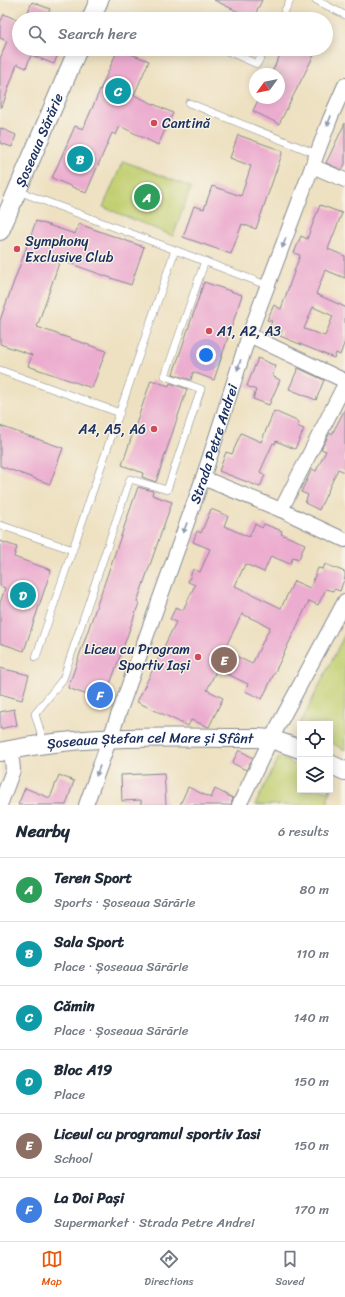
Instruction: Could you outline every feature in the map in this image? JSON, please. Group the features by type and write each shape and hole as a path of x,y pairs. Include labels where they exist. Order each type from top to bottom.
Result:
{"street":[{"path":"94,12 99,0"},
{"name":"Șoseaua Sărărie","path":"0,231 75,56"},
{"name":"Strada Petre Andrei","path":"86,805 203,478 249,335 314,160 345,85"},
{"path":"314,160 345,180"},
{"path":"249,335 345,380"},
{"path":"281,510 345,384"},
{"path":"203,478 281,510 345,540"},
{"path":"239,805 271,739 345,601"},
{"name":"Șoseaua Ștefan cel Mare și Sfânt","path":"6,750 44,743 110,737 271,739 297,748"},
{"path":"0,805 13,770 6,750"},
{"path":"333,765 345,771"}],"lane":[{"path":"284,12 290,0"},
{"path":"316,0 345,15"},
{"path":"239,56 257,64 261,56"},
{"path":"189,103 314,160"},
{"path":"18,191 261,283"},
{"path":"36,657 175,250"},
{"path":"44,743 36,714 63,679 130,479 167,490 201,389 165,376 204,261"},
{"path":"0,370 120,413"},
{"path":"0,524 73,550"}],"green space":[{"path":"123,161 191,187 173,236 103,207"},
{"path":"345,634 345,750 333,744 333,721 302,721"},
{"path":"279,757 297,766 297,793 329,793 328,805 255,805"}],"building":[{"path":"214,0 262,0 256,12 239,12"},
{"path":"32,2 50,9 49,12 28,12"},
{"path":"4,14 12,18 12,56 31,56 26,68 17,64 2,107 0,107 0,59 7,41 0,38 0,23"},
{"path":"34,56 57,56 54,64"},
{"path":"115,56 136,56 149,61 134,95 173,113 158,145 120,126 116,135 112,133 86,193 52,178 75,126 83,129"},
{"path":"280,56 313,56 279,124 253,111 256,104 285,104 285,68 274,68"},
{"path":"345,123 345,164 342,170 326,163"},
{"path":"0,128 16,135 12,147 0,143"},
{"path":"238,135 283,151 256,229 242,224 231,254 183,237 194,206 204,209 212,186 241,196 251,166 230,158"},
{"path":"320,205 342,213 328,249 345,256 345,278 325,270 316,294 345,307 345,341 340,355 336,353 334,358 280,336 282,331 270,326 272,321 267,320 274,305 281,309 300,255 294,253 301,236 307,239","holes":["313,307 333,316 325,336 304,329"]},
{"path":"36,221 75,234 79,224 144,247 131,285 60,260 37,327 106,351 92,388 28,366 32,355 0,344 0,320"},
{"name":"A1, A2, A3","path":"204,282 242,295 214,380 193,372 191,380 173,374"},
{"path":"258,358 276,366 272,376 280,380 269,405 253,399 256,390 247,386"},
{"path":"298,368 324,380 316,400 289,389"},
{"name":"A4, A5, A6","path":"151,380 169,386 170,383 187,389 156,482 142,477 143,473 122,465"},
{"path":"345,409 345,472 338,469 319,510 305,503 308,495 301,492 312,469 316,471 326,451 321,449 330,433 332,434"},
{"path":"274,411 299,422 297,426 304,429 295,449 276,441 275,444 273,443 260,472 265,475 260,487 219,471 226,452 232,454 241,433 261,442"},
{"path":"0,426 63,448 50,484 0,466"},
{"path":"138,487 153,491 152,495 172,502 137,602 139,603 104,701 68,688"},
{"path":"211,509 228,516 224,526 249,537 255,524 262,528 264,524 282,531 281,534 305,544 299,559 293,557 290,564 271,556 264,572 245,564 235,586 281,608 294,581 310,588 318,568 323,569 325,564 345,572 345,577 340,591 326,589 318,605 309,601 262,699 245,691 248,684 217,669 207,690 223,698 209,727 191,720 188,726 137,702 176,622 170,619 176,607 183,610 195,585 188,582 193,569 200,572 210,549 193,542 197,531 201,533","holes":["242,614 270,627 252,664 224,650"]},
{"path":"0,541 17,547 14,557 51,570 24,651 0,643 0,603 5,588 0,586"},
{"path":"0,668 29,675 22,700 0,694"},
{"path":"14,709 17,725 0,729 0,712"},
{"path":"239,750 253,758 246,770 232,763"},
{"path":"164,773 166,805 141,805 141,800 122,801 121,775"},
{"path":"59,775 74,781 66,805 18,805 25,788 50,798"},
{"path":"188,787 211,798 215,789 233,798 231,805 180,805"}],"place":[{"name":"Cămin","path":"118,91"},
{"name":"Cantină","path":"154,123"},
{"name":"Sala Sport","path":"80,159"},
{"name":"Teren Sport","path":"147,197"},
{"name":"Symphony Exclusive Club","path":"17,249"},
{"name":"A1, A2, A3","path":"209,331"},
{"name":"A4, A5, A6","path":"154,429"},
{"name":"Bloc A19","path":"23,595"},
{"name":"Liceu cu Program Sportiv Iași","path":"198,657"},
{"name":"Liceul cu programul sportiv Iasi","path":"224,660"},
{"name":"La Doi Pași","path":"100,695"}]}
